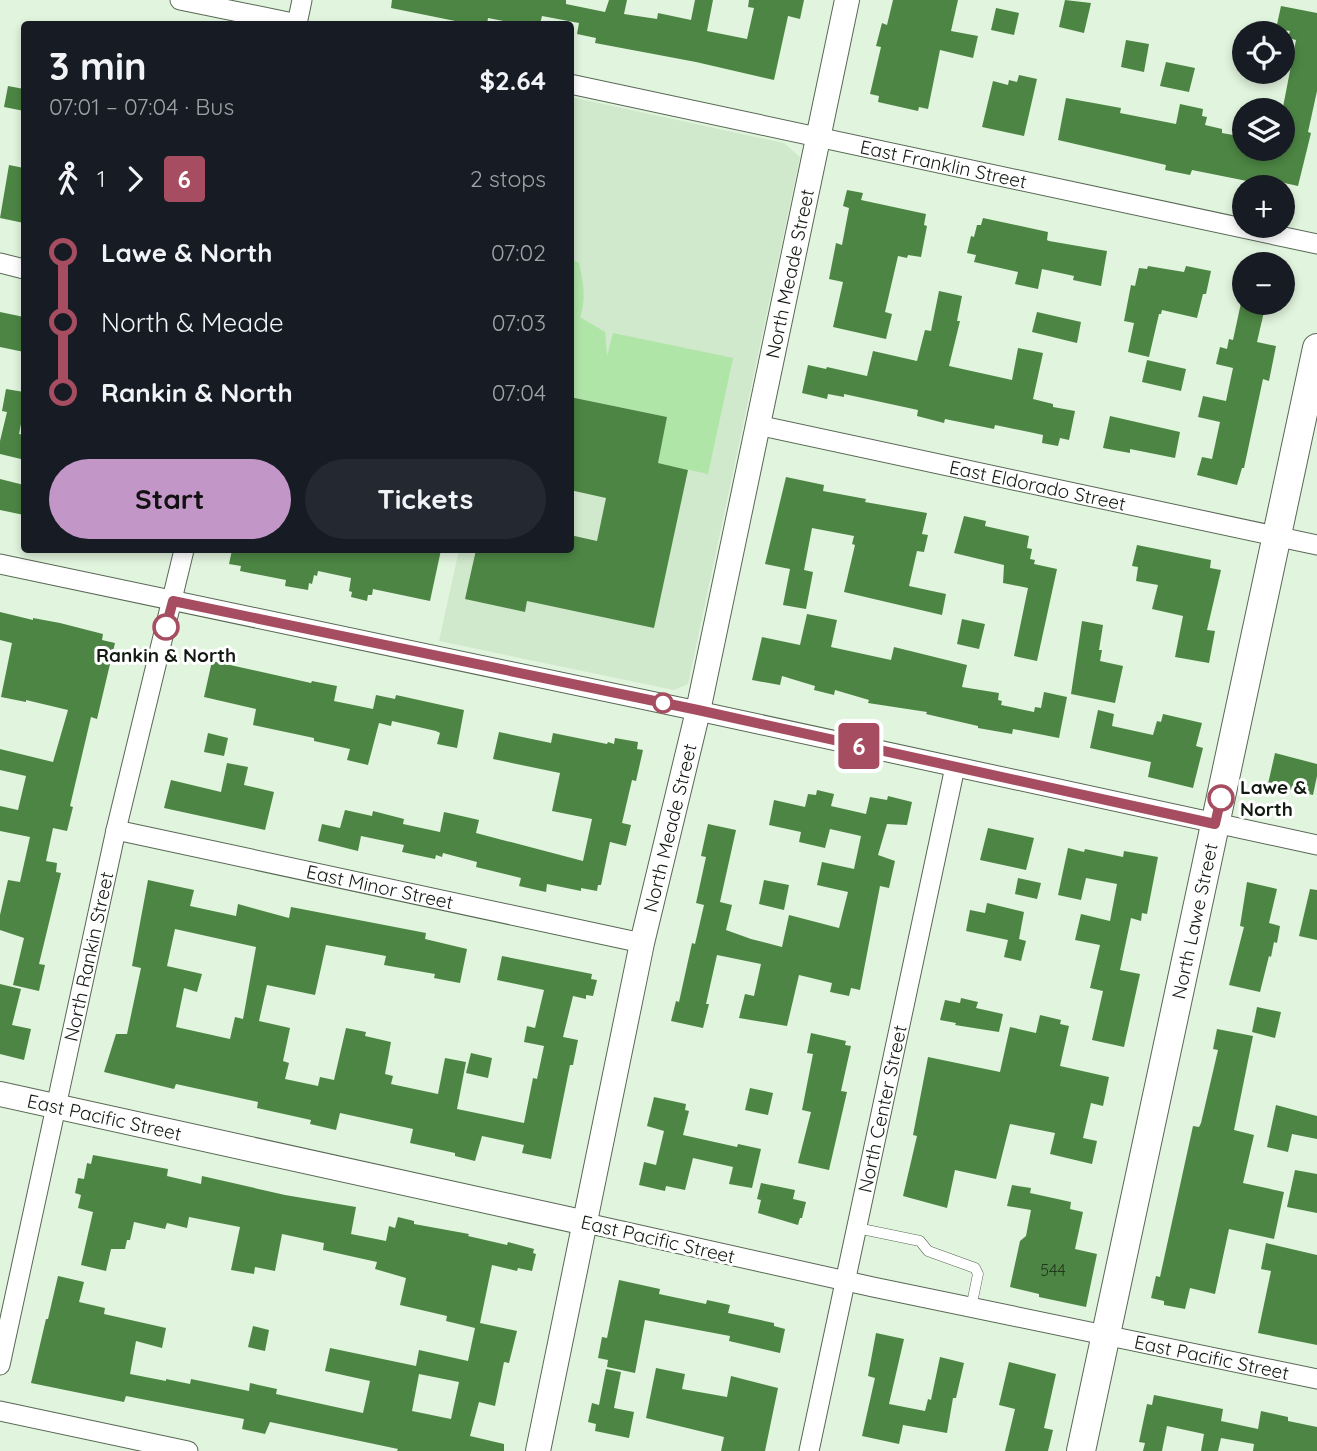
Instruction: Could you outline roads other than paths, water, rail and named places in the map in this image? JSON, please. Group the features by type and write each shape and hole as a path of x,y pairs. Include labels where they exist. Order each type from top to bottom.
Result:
{"main road":[{"name":"North Lawe Street","path":"1081,1451 1317,348"}],"street":[{"path":"180,0 282,21"},
{"path":"298,21 302,0"},
{"name":"North Meade Street","path":"538,1451 642,943 698,710 847,0"},
{"name":"East Franklin Street","path":"574,85 1317,244"},
{"path":"0,263 21,268"},
{"name":"East Eldorado Street","path":"757,425 1317,545"},
{"name":"North Rankin Street","path":"0,1365 116,830 183,553"},
{"path":"0,564 698,710 1317,845"},
{"name":"North Center Street","path":"810,1451 955,767"},
{"name":"East Minor Street","path":"116,830 642,943"},
{"name":"East Pacific Street","path":"0,1094 845,1280 1317,1379"},
{"path":"0,1411 188,1451"}],"lane":[{"path":"857,1228 920,1241 928,1251 975,1268 978,1274 971,1307"}],"place":[{"name":"Rankin & North","path":"166,627"},
{"name":"Lawe & North","path":"1221,798"}]}
